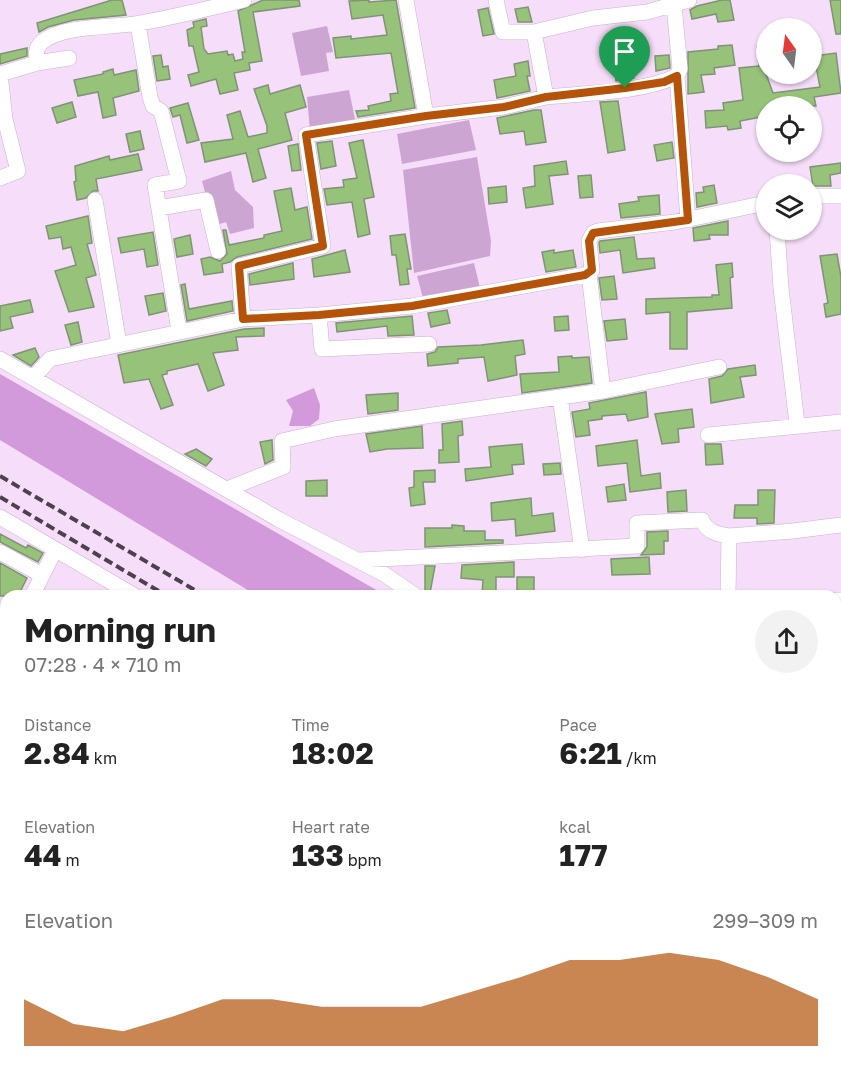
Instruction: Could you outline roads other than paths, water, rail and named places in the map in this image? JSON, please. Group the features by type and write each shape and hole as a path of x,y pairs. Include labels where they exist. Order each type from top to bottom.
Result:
{"street":[{"path":"37,63 35,54 38,46 50,37 101,25 138,24 244,0"},
{"path":"406,0 426,116"},
{"path":"496,0 503,32 534,32 593,18 647,12 689,0"},
{"path":"674,4 688,220"},
{"path":"138,24 150,96 153,106 161,111 179,181 155,185 179,331"},
{"path":"534,32 546,97"},
{"path":"0,178 18,171 5,119 0,74 37,63 69,58"},
{"path":"243,319 239,266 323,246 306,135 426,116 504,107 546,97 655,84 677,76"},
{"path":"822,196 841,196"},
{"path":"95,200 119,344"},
{"path":"159,208 206,200 218,251"},
{"path":"603,391 590,274 592,265 589,241 593,233 688,220 756,205"},
{"path":"778,240 797,424"},
{"path":"34,377 50,359 243,319 319,315 412,306 590,274"},
{"path":"319,315 322,349 429,344"},
{"path":"0,359 227,489 359,561 406,590"},
{"path":"227,489 283,467 282,441 334,429 603,391 720,367"},
{"path":"560,396 582,550"},
{"path":"708,435 797,424 841,422"},
{"path":"0,517 55,550 112,590"},
{"path":"359,561 637,546 638,523 702,520 705,527 711,531 729,536 841,525"},
{"path":"728,590 729,536"},
{"path":"35,590 55,550"},
{"path":"0,552 42,575"}],"railway":[{"path":"0,476 195,590"},
{"path":"0,497 157,590"}]}
